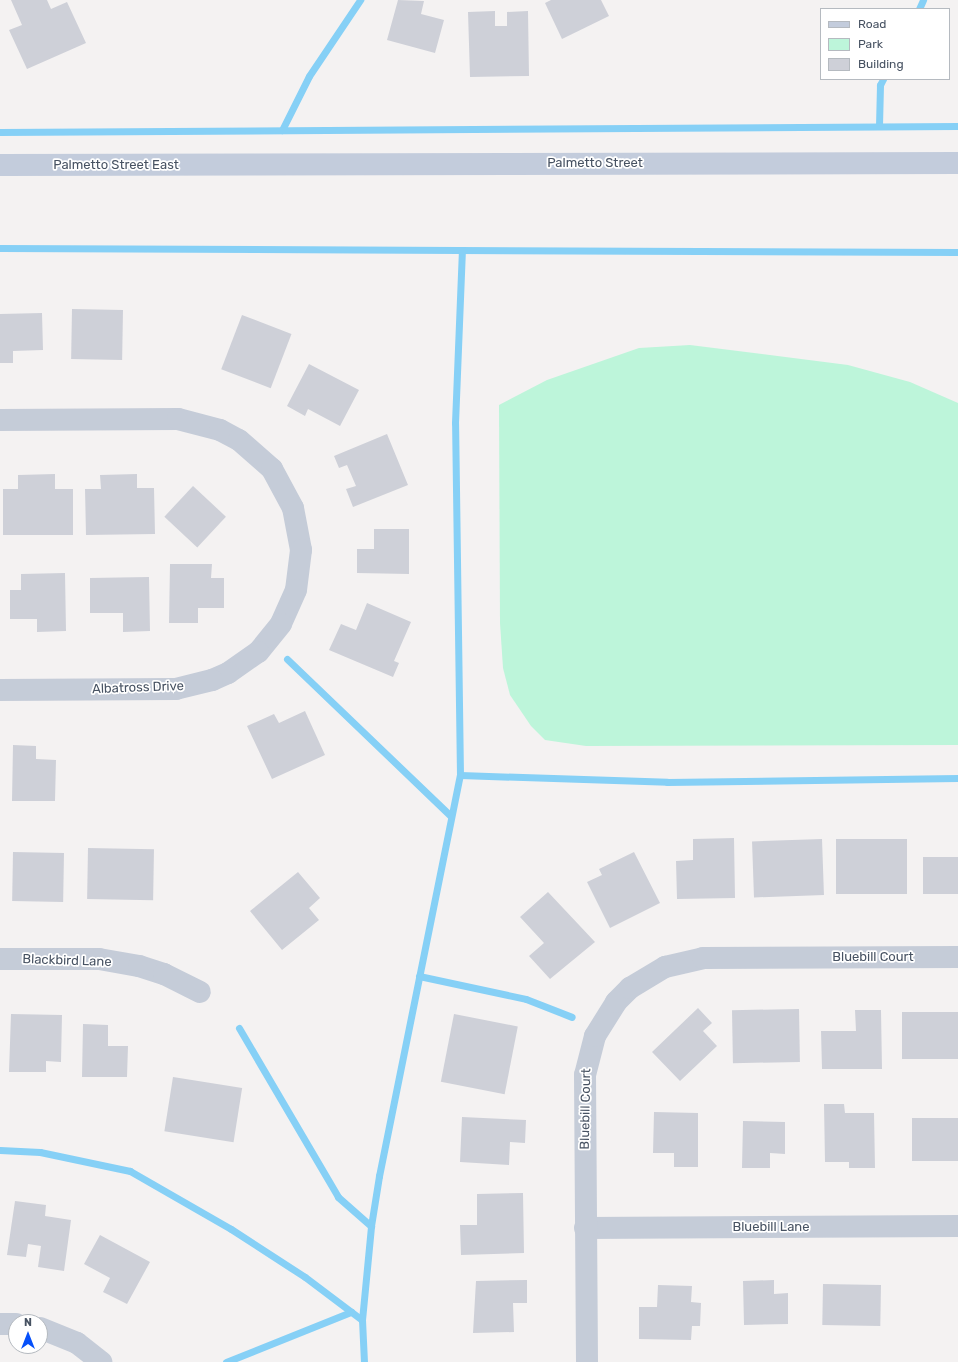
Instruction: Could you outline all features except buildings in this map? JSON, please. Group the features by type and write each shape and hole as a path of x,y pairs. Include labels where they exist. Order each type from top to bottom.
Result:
{"main road":[{"name":"Palmetto Street","path":"232,164 958,163"},
{"name":"Palmetto Street East","path":"0,165 232,164"}],"street":[{"name":"Albatross Drive","path":"0,420 178,419 220,430 240,440 272,469 293,508 301,550 296,590 281,624 258,652 223,675 194,686 176,689 0,690"},
{"name":"Bluebill Court","path":"586,1362 585,1075 588,1055 604,1018 630,988 665,967 703,958 958,957"},
{"name":"Blackbird Lane","path":"0,959 99,959 151,970 200,992"},
{"name":"Bluebill Lane","path":"585,1228 958,1226"},
{"path":"48,1331 77,1343 101,1362"}],"green space":[{"path":"690,345 848,365 910,382 958,403 958,745 586,746 545,740 531,726 510,695 503,668 500,623 499,405 547,380 639,348"}],"waterway":[{"path":"282,130 309,76 360,0"},
{"path":"919,8 923,0"},
{"path":"879,126 880,85 882,80"},
{"path":"0,132 958,126"},
{"path":"0,248 958,252"},
{"path":"364,1362 362,1320 371,1226 379,1176 460,775 455,423 462,251"},
{"path":"287,659 451,816"},
{"path":"460,775 667,782 958,778"},
{"path":"419,976 526,999 572,1017"},
{"path":"239,1028 338,1197 371,1226"},
{"path":"0,1150 40,1152 130,1171 231,1229 305,1277 362,1320"},
{"path":"226,1362 351,1312"}]}
